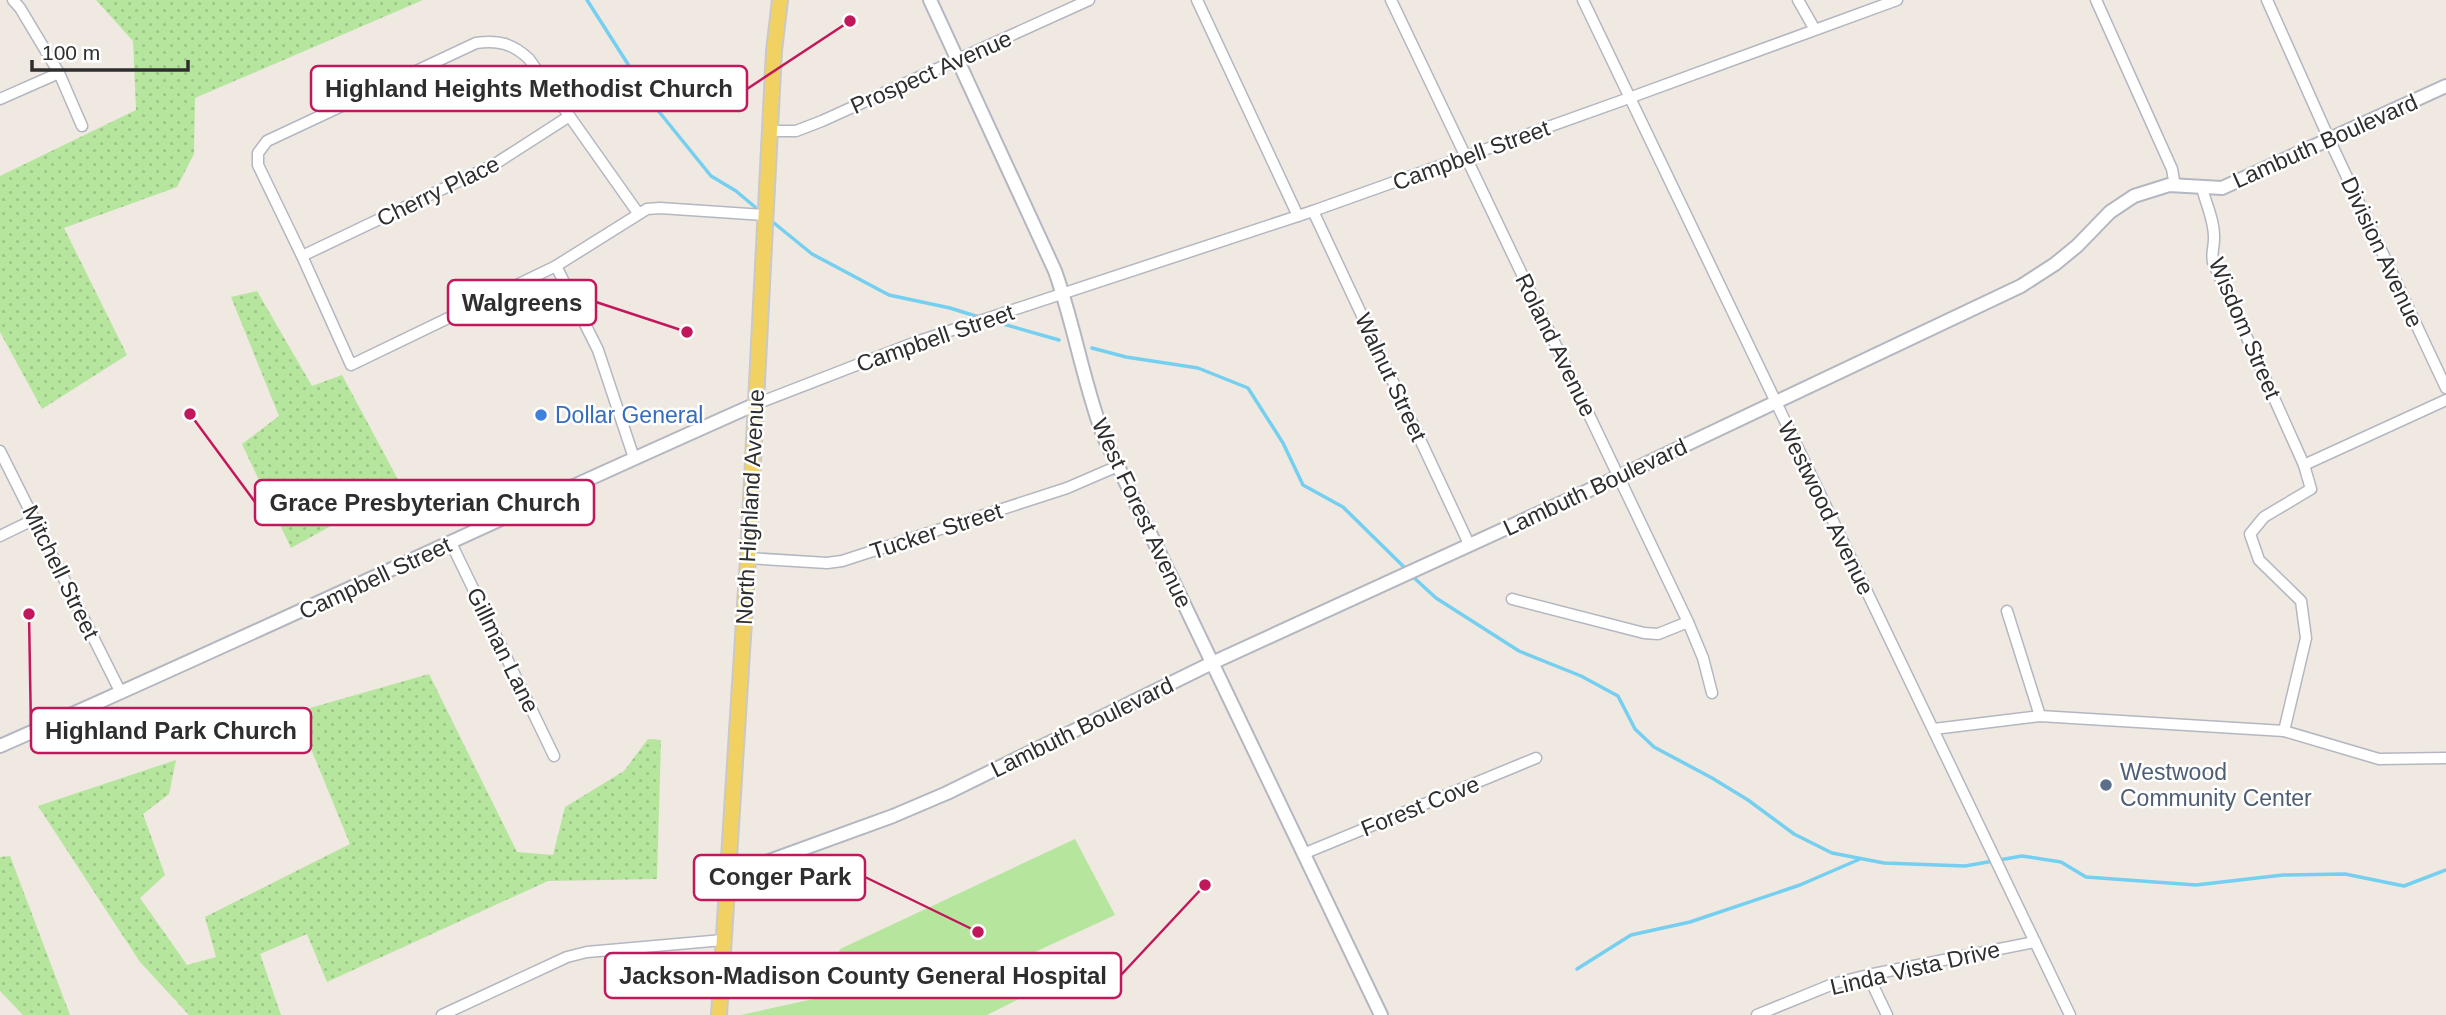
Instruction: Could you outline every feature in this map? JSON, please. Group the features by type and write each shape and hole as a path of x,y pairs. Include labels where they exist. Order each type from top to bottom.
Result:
{"main road":[{"name":"North Highland Avenue","path":"719,1015 748,558 774,51 780,0"},
{"name":"West Forest Avenue","path":"930,0 1055,271 1102,435 1381,1015"},
{"name":"Lambuth Boulevard","path":"728,876 904,811 1212,663 1620,476 2021,286 2055,264 2110,212 2151,189 2175,186 2222,188 2446,86"},
{"name":"Campbell Street","path":"0,746 756,404"}],"street":[{"path":"13,0 59,73 82,126"},
{"name":"Prospect Avenue","path":"770,131 796,131 822,121 1089,0"},
{"path":"1197,0 1298,216"},
{"name":"Roland Avenue","path":"1391,0 1688,621 1703,658 1712,693"},
{"name":"Westwood Avenue","path":"1584,0 2070,1015"},
{"path":"1798,0 1814,29"},
{"name":"Campbell Street","path":"756,404 904,347 1298,216 1897,0"},
{"path":"2096,0 2172,169 2175,186"},
{"name":"Division Avenue","path":"2267,0 2446,388"},
{"path":"638,213 529,59 512,46 491,41 475,43 267,141 258,153 258,165 351,365 556,266 647,209 765,219"},
{"path":"0,99 59,73"},
{"name":"Cherry Place","path":"302,256 495,164 568,117"},
{"name":"Wisdom Street","path":"2202,188 2213,225 2213,262 2304,465"},
{"name":"Walnut Street","path":"1312,211 1469,544"},
{"path":"556,266 598,350 634,458"},
{"path":"2284,731 2306,638 2301,601 2259,560 2250,534 2264,517 2312,489 2304,465 2446,400"},
{"name":"Mitchell Street","path":"0,451 121,693"},
{"name":"Tucker Street","path":"748,558 827,563 842,561 1067,488 1118,466"},
{"path":"0,536 35,519"},
{"name":"Gillman Lane","path":"451,543 554,756"},
{"path":"1512,598 1644,633 1658,634 1688,621"},
{"path":"2007,611 2040,716"},
{"path":"1934,729 2040,716 2284,731 2379,759 2446,758"},
{"name":"Forest Cove","path":"1303,854 1536,758"},
{"path":"442,1015 568,957 587,952 723,940"},
{"name":"Linda Vista Drive","path":"1757,1015 1833,984 2035,942"},
{"path":"1868,975 1887,1015"}],"green space":[{"path":"96,0 423,0 195,98 194,154 177,187 64,228 127,355 42,409 0,332 0,176 136,110 133,41"},
{"path":"257,291 312,386 342,375 402,487 291,548 242,444 279,416 231,297"},
{"path":"429,674 517,852 553,855 565,807 624,771 648,739 661,740 657,879 548,881 327,982 307,934 260,954 281,1015 189,1015 140,962 38,806 176,760 169,794 143,814 165,875 140,898 187,965 216,957 205,917 350,844 296,712"},
{"path":"1075,839 1115,915 1011,963 1025,996 987,1015 741,1015 827,996 840,949"},
{"path":"10,856 70,1015 23,1015 0,991 0,857"}],"waterway":[{"path":"587,0 656,108 711,176 736,191 755,207"},
{"path":"774,223 812,254 889,295 982,318"},
{"path":"989,320 1059,340"},
{"path":"1092,348 1126,357 1198,368 1248,388 1283,443 1303,485 1343,507 1406,569"},
{"path":"1411,575 1436,598 1519,651 1581,676 1618,696 1635,729 1654,747 1748,800 1794,834 1832,853 1884,863 1965,866 2022,856 2061,862 2086,877 2196,885 2283,875 2345,874 2404,886 2446,870"},
{"path":"1577,969 1631,935 1690,922 1800,885 1860,859"}],"place":[{"name":"Highland Heights Methodist Church","path":"850,21"},
{"name":"Walgreens","path":"687,332"},
{"name":"Grace Presbyterian Church","path":"190,414"},
{"name":"Dollar General","path":"541,415"},
{"name":"Highland Park Church","path":"29,614"},
{"name":"Westwood Community Center","path":"2106,785"},
{"name":"Jackson-Madison County General Hospital","path":"1205,885"},
{"name":"Conger Park","path":"978,932"}]}
